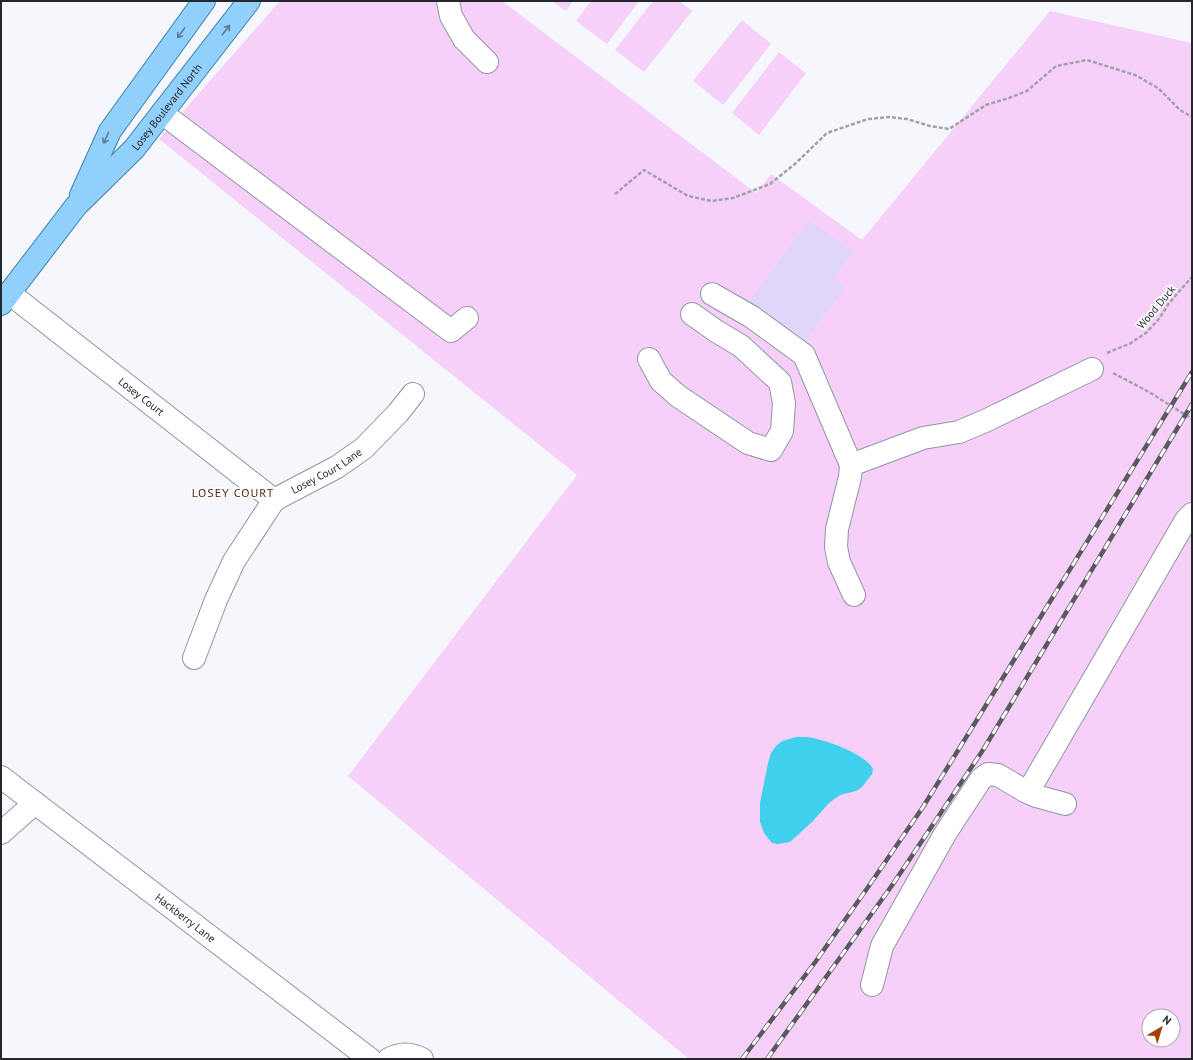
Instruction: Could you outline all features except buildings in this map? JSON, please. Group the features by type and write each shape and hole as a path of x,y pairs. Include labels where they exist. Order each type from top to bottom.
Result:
{"main road":[{"name":"Losey Boulevard North","path":"76,206 110,130 204,1"},
{"name":"Losey Boulevard North","path":"5,298 76,206 134,149 249,1"}],"street":[{"path":"448,1 451,16 464,38 487,62"},
{"path":"162,113 451,331 467,318"},
{"path":"712,294 752,317 804,355 851,465 848,489 837,529 836,547 838,562 854,596"},
{"name":"Losey Court","path":"5,298 274,500"},
{"path":"649,359 661,381 678,396 748,444 771,450 782,431 784,403 780,382 741,346 692,314"},
{"path":"851,465 923,438 959,432 1092,369"},
{"name":"Losey Court Lane","path":"194,658 216,600 234,561 274,500 337,467 364,448 398,413 413,394"},
{"path":"1028,792 1190,519"},
{"path":"872,985 882,946 945,834 981,779 988,774 998,775 1028,792 1065,804"},
{"name":"Hackberry Lane","path":"1,777 370,1059"},
{"path":"1,834 35,803"},
{"path":"389,1059 397,1055 407,1054 417,1056 422,1059"}],"path":[{"path":"615,194 644,170 688,196 712,201 733,198 770,184 796,163 827,133 868,119 890,117 906,119 930,126 949,129 986,105 1027,91 1056,66 1088,60 1135,75 1158,88 1180,110 1192,117"},
{"name":"Wood Duck","path":"1092,369 1097,358 1131,343 1146,333 1169,303 1192,277"},
{"path":"1092,369 1109,371 1150,392 1192,420"}],"shaded area":[{"path":"280,1 502,1 756,193 771,174 862,240 1050,11 1192,43 1192,1059 689,1059 348,776 577,475 159,139"},
{"path":"552,1 573,1 566,11"},
{"path":"591,1 639,1 607,44 576,21"},
{"path":"653,1 679,1 692,11 644,72 615,50"},
{"path":"742,20 771,44 723,105 693,81"},
{"path":"779,52 806,73 759,135 732,113"}],"water":[{"path":"796,737 822,740 843,748 869,763 873,769 872,774 862,787 856,791 840,795 829,803 812,822 790,842 778,844 772,843 764,833 760,822 760,803 768,763 771,753 776,746 782,741"}],"railway":[{"path":"742,1059 816,961 923,807 1192,372"},
{"path":"767,1059 893,884 983,750 1192,404"}],"district":[{"name":"LOSEY COURT","path":"233,492"}]}
